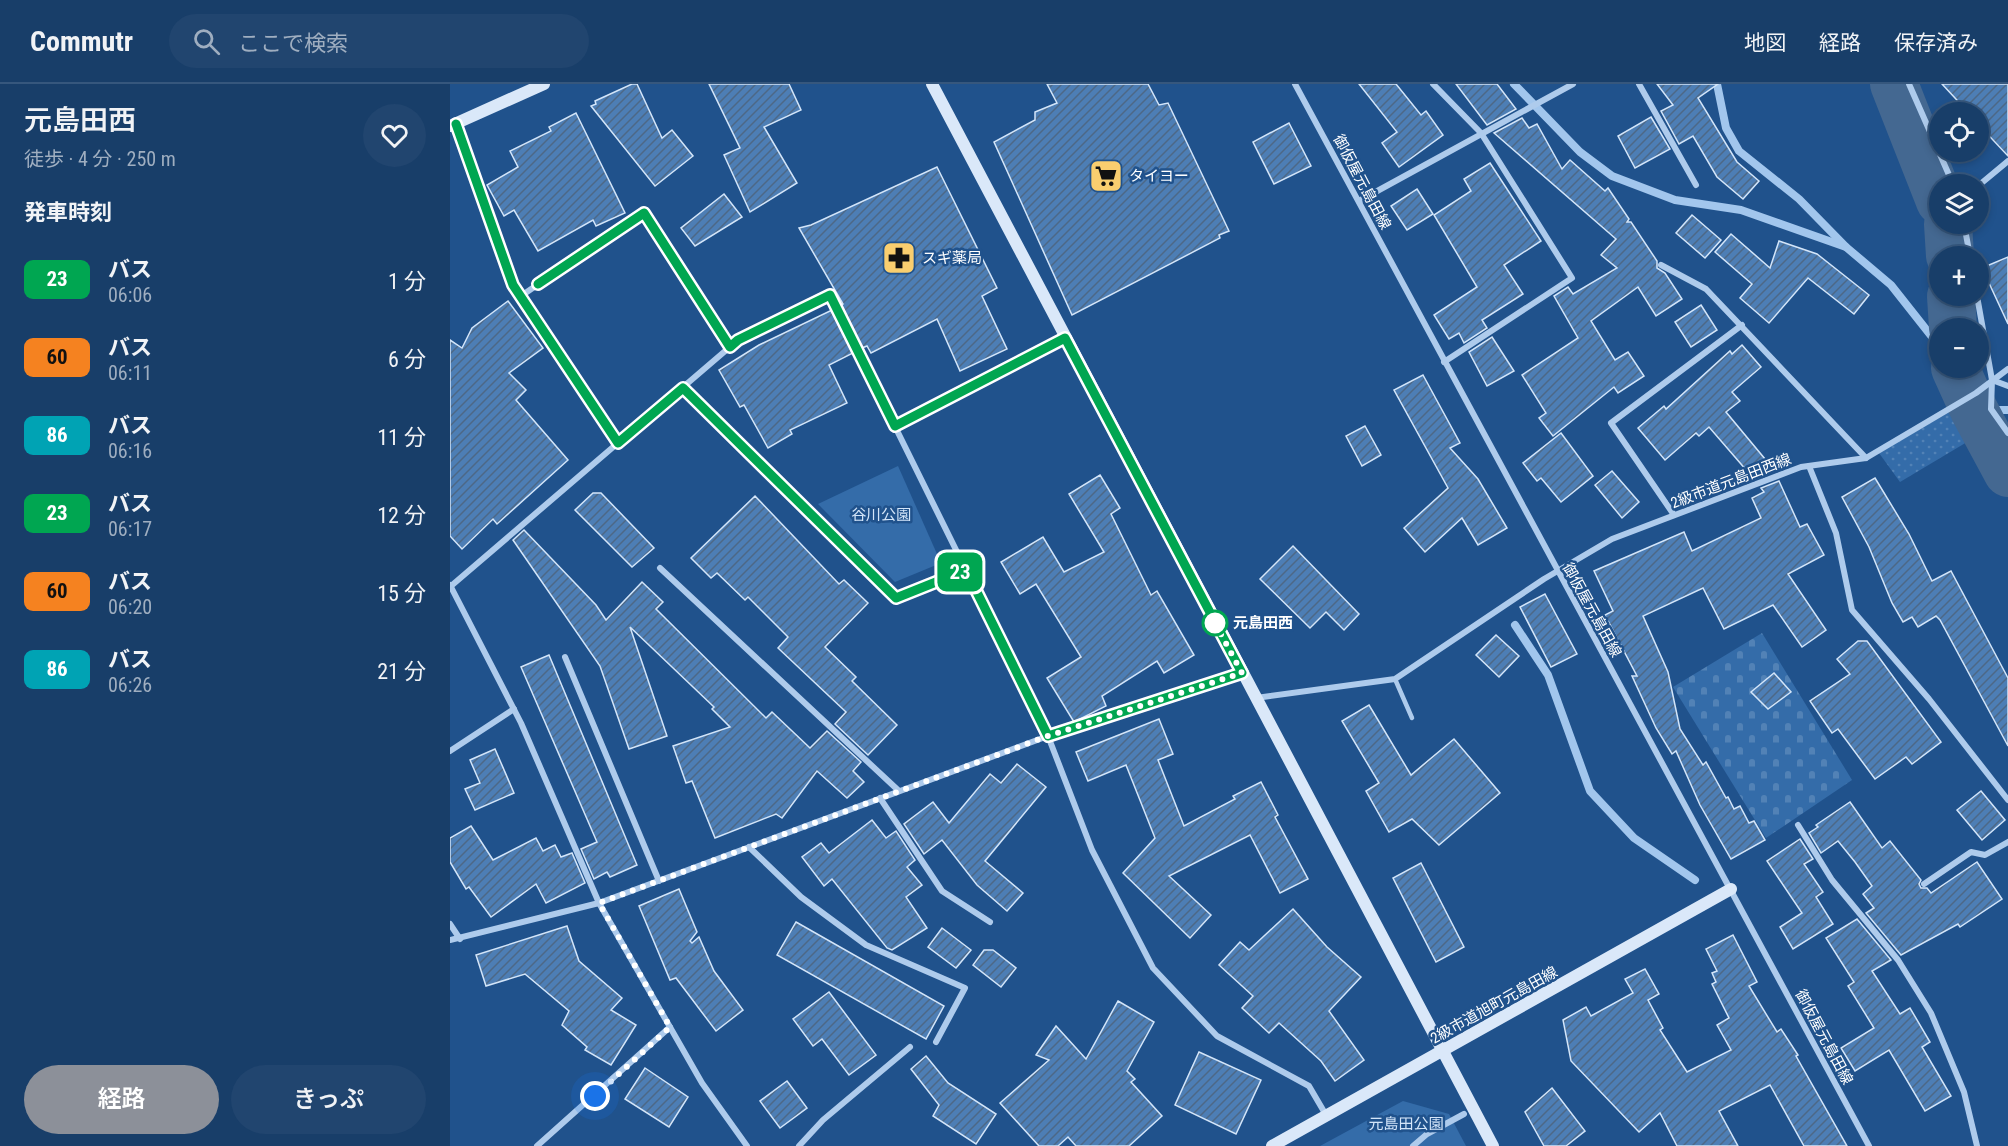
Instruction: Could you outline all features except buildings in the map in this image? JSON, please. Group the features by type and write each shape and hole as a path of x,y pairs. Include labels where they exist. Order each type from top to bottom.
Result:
{"street":[{"path":"544,84 453,125 513,285 618,443"},
{"path":"932,84 1493,1146"},
{"name":"御仮屋元島田線","path":"1295,84 1869,1146"},
{"path":"1433,84 1480,133 1572,278 1444,362"},
{"path":"1359,201 1573,84"},
{"path":"1639,84 1696,185"},
{"path":"1909,84 1949,174"},
{"path":"1989,177 2008,161"},
{"path":"521,296 644,213 730,347"},
{"path":"1661,265 1706,289 1866,458"},
{"path":"747,1146 702,1083 599,903 514,709 450,586 738,340 830,295 1048,736 1092,850 1153,968 1217,1036 1309,1086 1327,1116"},
{"path":"1979,306 1992,380 1991,409 2008,433"},
{"path":"1674,515 1611,423 1742,325"},
{"path":"895,426 1065,338"},
{"name":"2級市道元島田西線","path":"1395,679 1557,571 1612,539 1809,466 1866,458 1976,393 2008,369"},
{"path":"1992,380 2008,386"},
{"path":"683,388 896,598 966,570"},
{"path":"1809,466 1836,533 1852,610 1929,699 2008,800"},
{"path":"660,568 899,791"},
{"path":"565,657 658,881"},
{"path":"450,940 599,903 1048,736 1242,673"},
{"path":"1255,698 1395,679"},
{"path":"450,751 514,709"},
{"path":"880,798 942,891 990,922"},
{"path":"1798,825 1832,880 1898,960 1931,1013 1964,1092 1977,1146"},
{"path":"1924,884 1971,852 1985,855 2008,842"},
{"path":"749,847 801,897 867,945 965,988 936,1042"},
{"name":"2級市道旭町元島田線","path":"1272,1146 1731,890"},
{"path":"450,924 460,939"},
{"path":"537,1146 670,1027"},
{"path":"799,1146 823,1120 910,1047"},
{"path":"1413,1146 1427,1134 1464,1114"}],"lane":[{"path":"1395,679 1412,718"}],"green space":[{"path":"1953,410 1967,442 1900,482 1879,453"},
{"name":"谷川公園","path":"898,466 941,563 895,582 818,504"},
{"path":"1762,633 1852,780 1766,838 1673,687"},
{"name":"元島田公園","path":"1403,1101 1449,1114 1466,1146 1320,1146"}],"waterway":[{"path":"1514,84 1580,152 1612,176 1675,200 1741,210 1846,247 1891,285 1929,333"},
{"path":"1717,84 1726,128 1739,151 1799,199 1846,247"},
{"path":"1894,84 1929,174"},
{"path":"1949,234 1949,246"},
{"path":"1952,306 1952,318"},
{"path":"1960,378 2008,473"},
{"path":"1974,410 2008,410"},
{"path":"1515,625 1548,675 1590,791 1634,838 1695,880"}],"bus line":[{"name":"23","path":"456,124 513,285 618,443 683,388 896,598 966,570 1048,736 1242,673 1065,338 895,426 830,295 738,340 730,347 644,213 538,284"}],"place":[{"name":"タイヨー","path":"1106,176"},
{"name":"スギ薬局","path":"899,258"},
{"name":"元島田西","path":"1215,623"}],"route":[{"path":"595,1096 670,1027 599,903 1048,736 1242,673 1215,623"}]}
